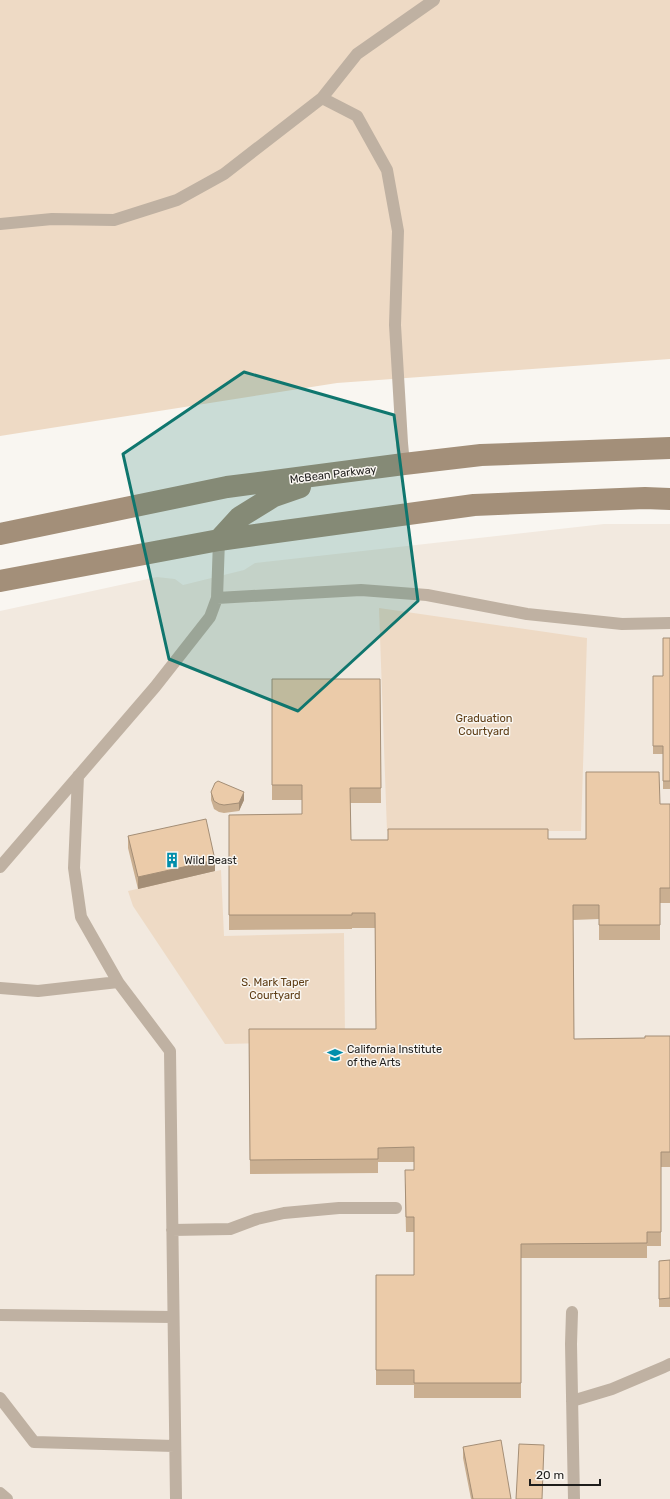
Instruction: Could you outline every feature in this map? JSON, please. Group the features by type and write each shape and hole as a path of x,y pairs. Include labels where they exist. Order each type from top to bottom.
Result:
{"main road":[{"name":"McBean Parkway","path":"0,534 227,487 404,464 481,455 670,448"},
{"path":"220,540 240,517 274,496 349,472"},
{"path":"0,581 220,540 474,505 645,498 670,499"}],"lane":[{"path":"0,224 52,219 114,220 177,200 224,174 322,98 357,54 434,0"},
{"path":"322,98 357,116 387,170 398,231 395,325 404,464"},
{"path":"0,867 155,687 210,617 217,598 220,540"},
{"path":"217,598 361,590 427,595 527,614 622,624 670,623"},
{"path":"78,776 74,868 81,917 118,982 170,1051 174,1446 176,1499"},
{"path":"0,988 38,991 118,982"},
{"path":"172,1230 230,1229 257,1219 284,1213 339,1208 396,1208"},
{"path":"572,1312 574,1499"},
{"path":"0,1315 173,1317"},
{"path":"572,1401 612,1389 670,1364"},
{"path":"0,1398 34,1442 174,1446"},
{"path":"0,1493 7,1499"}],"highlighted area":[{"path":"244,372 394,415 418,601 298,711 169,659 123,454"}],"shaded area":[{"name":"California Institute of the Arts","path":"604,524 670,524 670,1499 0,1499 0,611 157,577 175,579 183,585 244,570 255,563"}],"green space":[{"path":"0,0 670,0 670,359 337,383 0,436"},
{"name":"Graduation Courtyard","path":"379,608 587,638 581,831 387,831"},
{"name":"S. Mark Taper Courtyard","path":"221,870 224,936 344,933 345,1041 225,1044 133,906 128,891"}],"building":[{"path":"663,638 670,638 670,781 663,781 663,746 653,746 653,676 663,676"},
{"path":"272,679 380,679 381,788 350,788 351,840 388,840 388,829 548,829 548,839 586,839 586,772 659,772 660,804 670,804 670,888 660,888 660,925 599,925 599,905 573,905 574,1039 645,1038 645,1036 670,1036 670,1152 661,1152 661,1232 647,1232 647,1243 521,1244 521,1383 414,1383 414,1370 376,1370 376,1275 414,1275 414,1217 406,1217 405,1170 414,1170 414,1147 378,1148 378,1159 250,1160 249,1029 376,1029 375,913 352,913 352,915 229,915 229,815 302,814 302,785 272,785"},
{"path":"218,781 244,792 239,803 224,805 214,801 211,792 215,783"},
{"name":"Wild Beast","path":"206,819 215,860 138,877 128,836"},
{"path":"670,1260 670,1298 659,1299 659,1261"},
{"path":"501,1440 511,1499 473,1499 463,1447"},
{"path":"519,1444 544,1445 542,1499 516,1499"}],"place":[{"name":"Wild Beast","path":"172,860"},
{"name":"California Institute of the Arts","path":"335,1055"}]}
